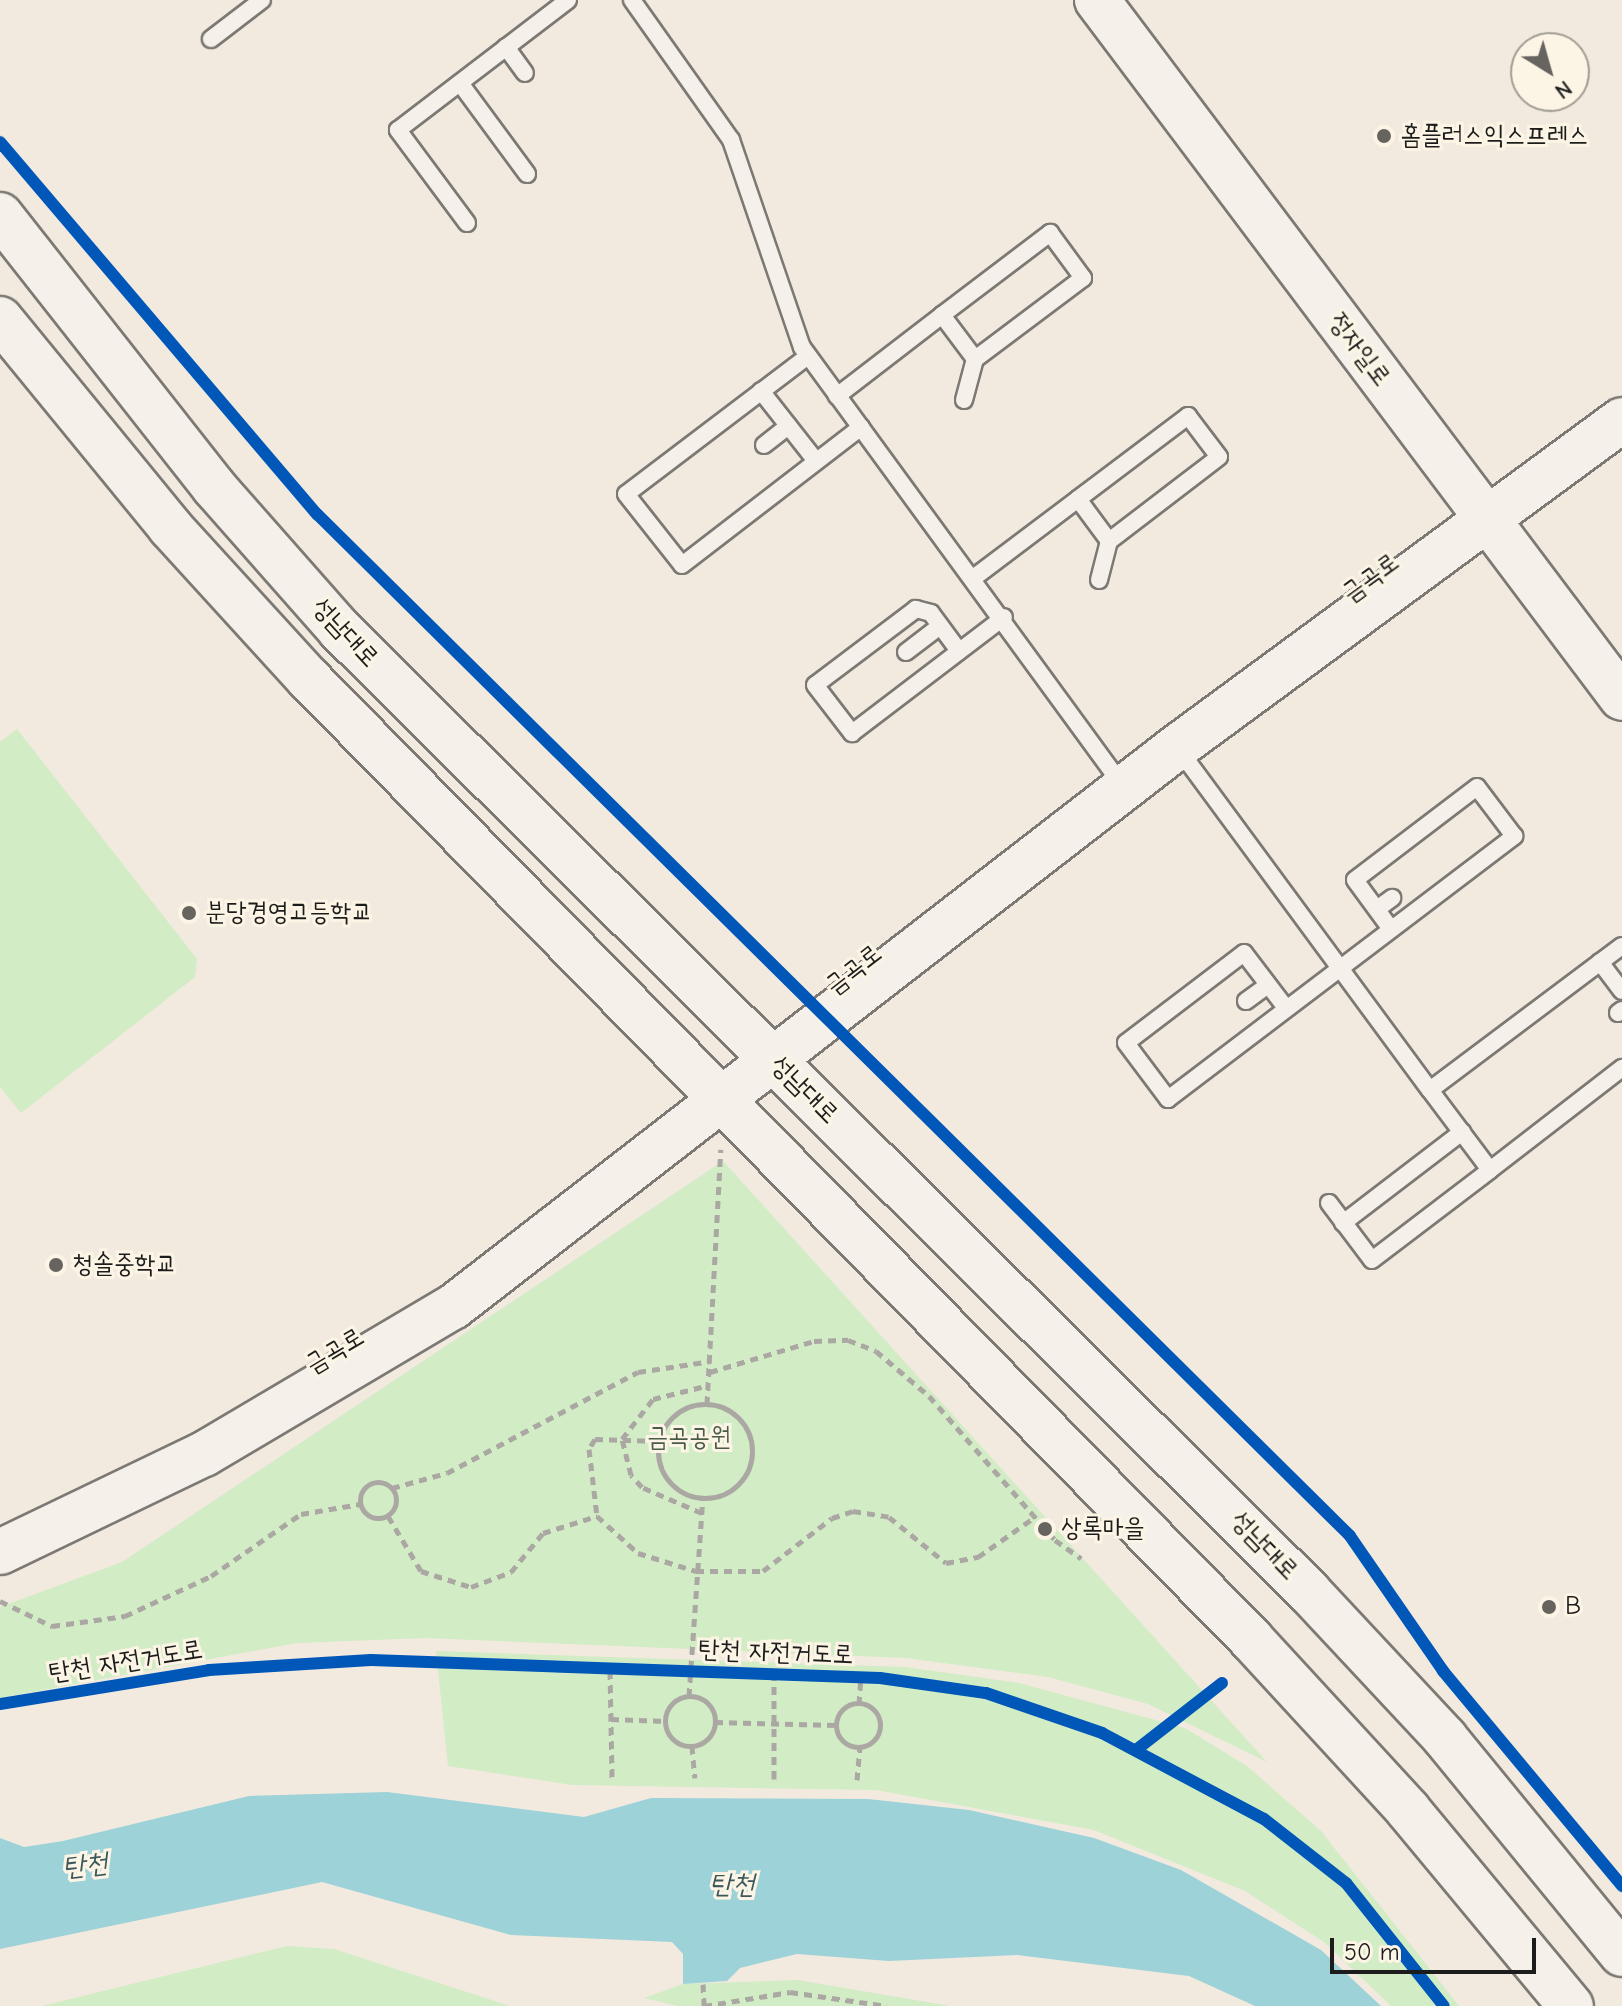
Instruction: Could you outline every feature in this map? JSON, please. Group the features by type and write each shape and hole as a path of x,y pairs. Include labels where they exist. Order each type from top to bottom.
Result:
{"main road":[{"name":"정자일로","path":"1097,0 1622,698"},
{"name":"성남대로","path":"0,215 214,487 340,630 1309,1592 1445,1738 1622,1954"},
{"path":"0,319 170,527 309,679 1251,1639 1408,1810 1571,2006"},
{"name":"금곡로","path":"0,1552 204,1454 453,1307 1177,747 1622,420"}],"lane":[{"path":"211,39 262,0"},
{"path":"467,223 398,130 568,0"},
{"path":"632,0 731,140 790,324 808,356 976,576 1125,788"},
{"path":"506,47 525,73"},
{"path":"460,83 527,174"},
{"path":"837,396 1050,233 1083,278 975,359 964,400"},
{"path":"942,315 975,359"},
{"path":"808,356 626,494 682,565 861,427"},
{"path":"761,391 816,461"},
{"path":"976,576 1188,416 1219,457 1109,541 1099,580"},
{"path":"764,445 788,426"},
{"path":"1078,499 1109,541"},
{"path":"959,651 940,626 916,609 815,685 852,733 1004,617"},
{"path":"906,652 940,626"},
{"path":"1177,747 1490,1170"},
{"path":"1286,1008 1244,953 1126,1043 1168,1099 1514,836 1477,787 1355,880 1391,929"},
{"path":"1377,909 1392,898"},
{"path":"1430,1090 1622,946"},
{"path":"1600,962 1622,991"},
{"path":"1246,1001 1268,985"},
{"path":"1329,1203 1372,1260 1622,1068"},
{"path":"1343,1223 1462,1132"}],"path":[{"path":"707,1404 721,1184"},
{"path":"710,1372 814,1341 848,1340 876,1351 929,1396 1035,1517 1081,1558"},
{"path":"360,1504 369,1484 392,1488 447,1473 638,1372 711,1361"},
{"path":"622,1439 653,1399 709,1385"},
{"path":"707,1404 744,1424 752,1452 742,1479 703,1498 674,1486 659,1441 676,1414 707,1404"},
{"path":"659,1441 595,1439 589,1449 597,1516 638,1553 696,1571 763,1571 832,1518 853,1511 889,1517 946,1563 978,1557 1035,1517"},
{"path":"622,1439 631,1475 642,1487 702,1513"},
{"path":"360,1504 370,1517 388,1516 396,1506 392,1488"},
{"path":"689,1696 703,1498"},
{"path":"0,1601 52,1626 125,1616 211,1576 301,1514 360,1504"},
{"path":"388,1516 421,1571 471,1587 511,1572 551,1528 597,1516"},
{"path":"596,1670 626,1671"},
{"path":"610,1671 612,1778"},
{"path":"774,1779 774,1724 780,1674"},
{"path":"854,1677 859,1704"},
{"path":"689,1696 710,1705 715,1722 706,1740 692,1746 675,1741 666,1721 673,1702 689,1696"},
{"path":"859,1704 840,1713 837,1725 843,1741 860,1747"},
{"path":"857,1780 860,1747 880,1726 877,1713 859,1704"},
{"path":"611,1719 666,1721"},
{"path":"715,1722 837,1725"},
{"path":"692,1746 695,1778"},
{"path":"703,1984 704,2006 790,1992 887,2006"}],"green space":[{"path":"17,729 197,959 195,977 21,1113 0,1087 0,742"},
{"name":"금곡공원","path":"723,1161 1267,1762 1148,1704 1048,1677 906,1658 426,1638 297,1643 0,1698 0,1607 122,1562"},
{"path":"436,1651 905,1667 1019,1683 1185,1728 1247,1766 1321,1831 1459,2006 1391,2006 1324,1942 1245,1891 1094,1830 876,1790 572,1785 448,1766"},
{"path":"287,1946 334,1949 510,2006 42,2006"},
{"path":"798,1980 950,2006 678,2006 644,1998 683,1984"}],"water":[{"name":"탄천","path":"387,1792 584,1817 651,1798 868,1799 969,1810 1094,1838 1181,1870 1321,1950 1381,2006 1255,2006 1189,1976 1017,1955 889,1961 797,1954 740,1968 727,1981 683,1984 683,1954 672,1942 511,1935 322,1882 0,1949 0,1838 24,1847 63,1841 249,1796"}],"cycle path":[{"path":"0,142 317,514 1350,1536 1443,1671 1622,1886"},
{"name":"탄천 자전거도로","path":"0,1704 209,1670 371,1660 880,1678 986,1693 1102,1733 1264,1819 1346,1883 1444,2006"},
{"path":"1136,1750 1222,1683"}],"place":[{"name":"홈플러스익스프레스","path":"1384,136"},
{"name":"분당경영고등학교","path":"189,913"},
{"name":"청솔중학교","path":"56,1265"},
{"name":"상록마을","path":"1045,1529"},
{"name":"B","path":"1549,1607"}]}
